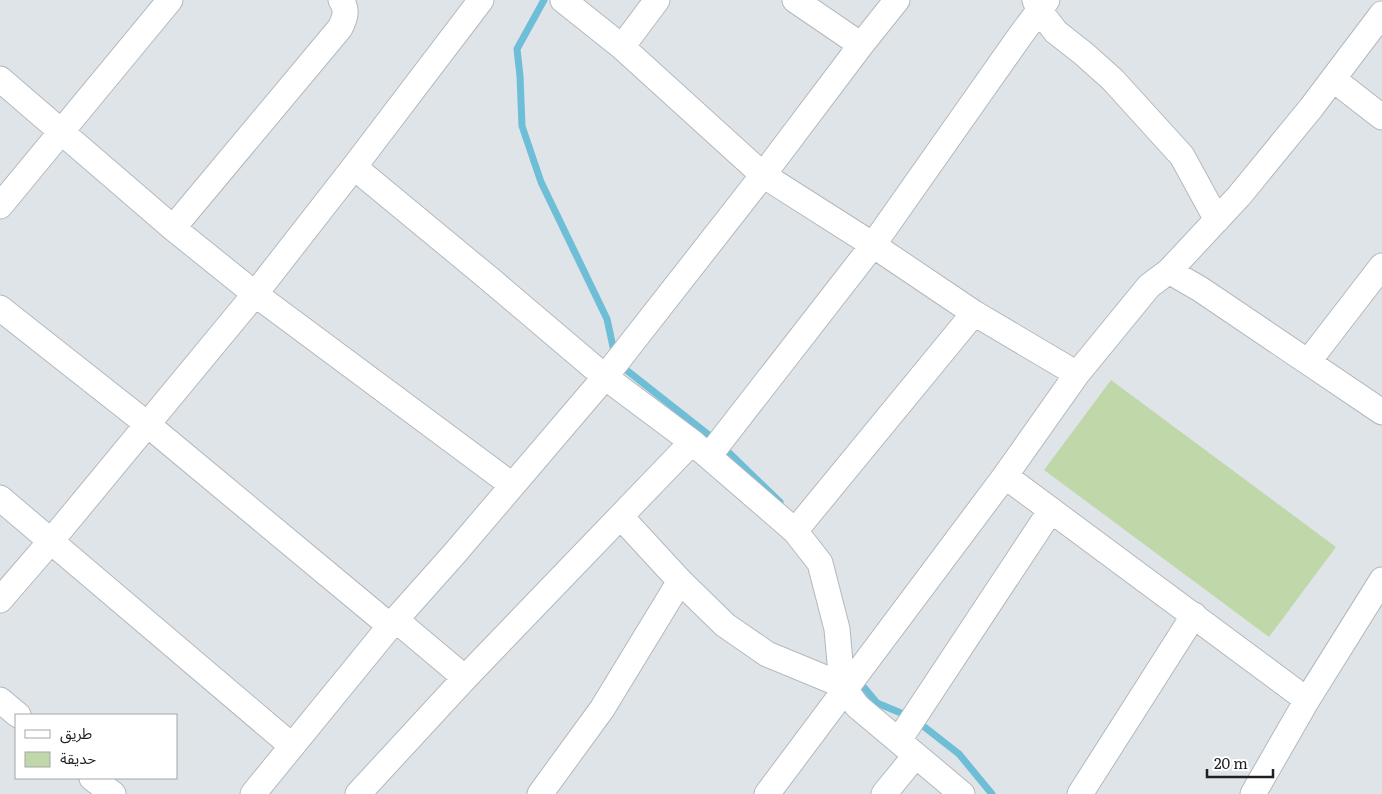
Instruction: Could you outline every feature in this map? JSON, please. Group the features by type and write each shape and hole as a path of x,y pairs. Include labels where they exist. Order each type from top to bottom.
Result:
{"street":[{"path":"0,206 170,0"},
{"path":"173,228 340,28 346,16 343,3 340,0"},
{"path":"0,600 255,294 481,0"},
{"path":"563,0 622,47 763,175 873,245 974,313 1077,374"},
{"path":"622,47 657,0"},
{"path":"795,0 861,45"},
{"path":"253,794 393,623 605,377 897,0"},
{"path":"358,794 465,678 621,517 700,449 873,245 1020,36 1040,3 1056,32 1084,54 1112,80 1182,156 1217,220"},
{"path":"767,794 844,687 1005,476 1077,374 1149,286 1169,271 1245,189 1311,108 1382,14"},
{"path":"0,79 173,228 255,294 512,485"},
{"path":"1333,79 1382,117"},
{"path":"354,167 605,377 700,449 795,532 820,563 837,629 844,687 857,706 962,794"},
{"path":"1308,362 1382,266"},
{"path":"1169,271 1200,289 1382,412"},
{"path":"0,308 393,623 465,678"},
{"path":"795,532 974,313"},
{"path":"1005,476 1307,700"},
{"path":"0,498 292,746"},
{"path":"884,794 907,748 1051,510"},
{"path":"621,517 680,581 725,625 767,654 844,687"},
{"path":"1253,794 1307,700 1382,580"},
{"path":"540,794 602,709 680,581"},
{"path":"1080,794 1194,616"},
{"path":"0,700 17,714"},
{"path":"93,779 113,794"}],"green space":[{"path":"1111,380 1336,547 1269,637 1044,470"}],"waterway":[{"path":"544,0 517,49 522,126 541,182 607,319 615,356"},
{"path":"620,365 719,443 780,502"},
{"path":"857,679 877,703 913,718 959,754 992,794"}]}
